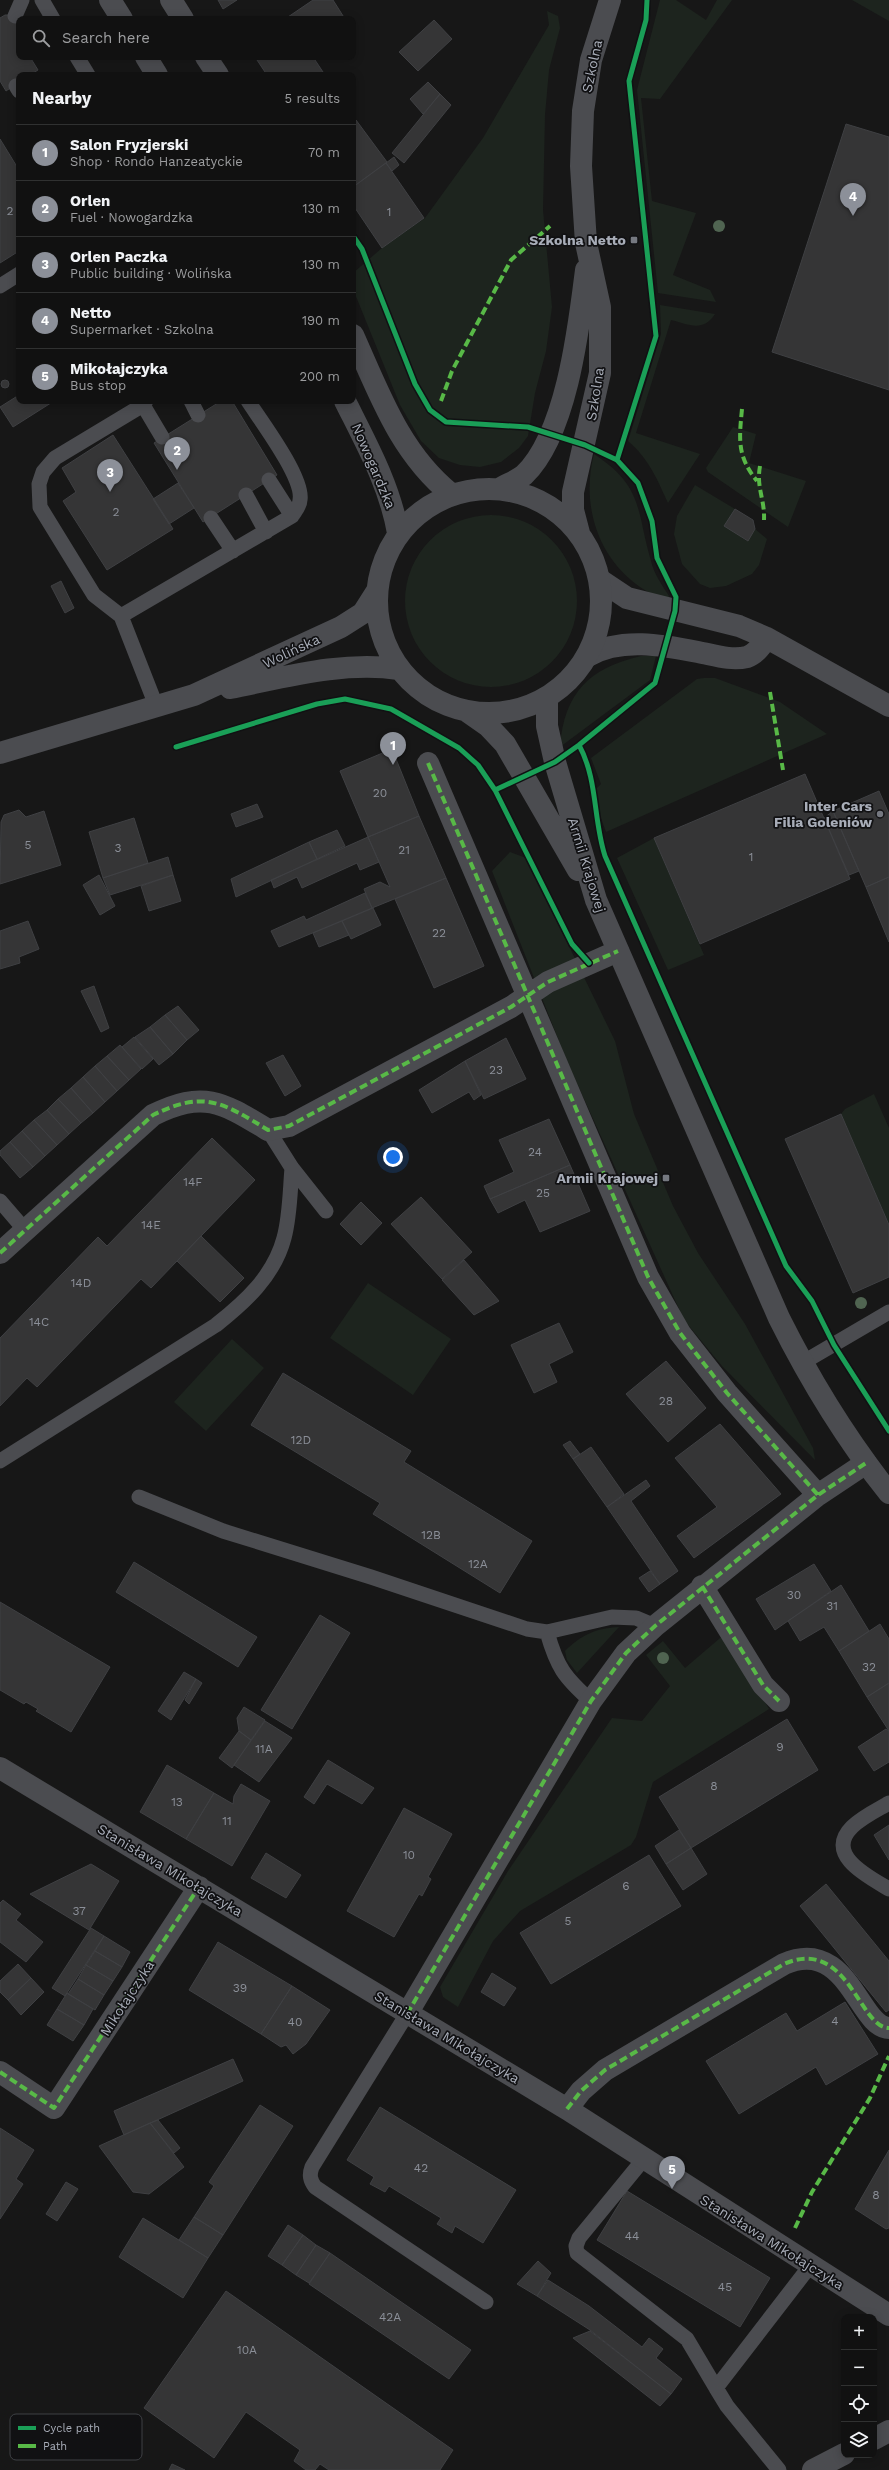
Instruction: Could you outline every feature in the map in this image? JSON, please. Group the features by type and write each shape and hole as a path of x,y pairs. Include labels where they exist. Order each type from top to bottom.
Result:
{"street":[{"path":"110,0 120,16"},
{"path":"171,0 181,16"},
{"name":"Szkolna","path":"579,533 573,510 573,492 600,373 600,307 588,253 581,166 584,111 591,60 610,0"},
{"path":"148,60 155,72"},
{"path":"208,60 216,72"},
{"name":"Szkolna","path":"501,488 524,475 543,451 555,422 571,366 588,253"},
{"path":"356,342 395,429 434,481 451,494"},
{"name":"Nowogardzka","path":"347,404 368,446 394,507 398,533"},
{"path":"468,712 495,714 515,710 547,698 570,680 588,656 598,632 602,606 600,580 593,555 579,533 558,511 531,496 501,488 476,489 451,494 422,510 398,533 383,561 377,591 378,619 385,646 399,669 418,689 436,700 468,712 488,726 505,744 596,900"},
{"path":"600,580 627,598 739,626 767,638 889,706"},
{"name":"Wolińska","path":"0,753 157,708 194,695 341,627 363,613 377,591"},
{"path":"588,656 601,648 627,644 686,650 724,658 747,657 759,650 767,638"},
{"name":"Wolińska","path":"194,695 307,672 352,666 399,669"},
{"name":"Armii Krajowej","path":"547,698 547,726 555,762 596,900 759,1275 802,1363 866,1463 889,1493"},
{"path":"428,763 526,996 648,1277 680,1333 727,1393 818,1495"},
{"path":"0,1253 152,1115 174,1104 198,1100 234,1109 268,1130 288,1126 305,1119 504,1011 548,982 618,951"},
{"path":"407,2014 591,1701 626,1654 655,1626 702,1586 818,1495 866,1463"},
{"path":"702,1586 763,1685 779,1701"},
{"name":"Stanisława Mikołajczyka","path":"0,1768 567,2109 643,2160 889,2315"},
{"name":"Mikołajczyka","path":"0,2072 54,2108 199,1887"},
{"path":"567,2109 581,2091 605,2070 784,1964 800,1958 817,1960 828,1964 879,2025 889,2028"},
{"path":"877,2437 889,2431"},
{"path":"813,2470 841,2456"}],"lane":[{"path":"15,16 22,0"},
{"path":"42,0 51,16"},
{"path":"79,60 86,72"},
{"path":"0,286 16,276"},
{"path":"143,404 55,458 43,472 39,484 40,507 94,595 121,616 157,708"},
{"path":"146,404 162,437"},
{"path":"192,404 198,415"},
{"path":"121,616 292,516 300,500 300,492 295,476 250,404"},
{"path":"269,480 292,516"},
{"path":"246,495 266,532"},
{"path":"211,518 233,551"},
{"path":"268,1130 292,1168 326,1211"},
{"path":"0,1461 216,1325 242,1304 264,1279 284,1238 292,1168"},
{"path":"0,1201 25,1230"},
{"path":"802,1363 889,1312"},
{"path":"139,1497 223,1531 371,1577 527,1629 547,1632 612,1617 636,1618 655,1626"},
{"path":"547,1632 552,1651 567,1679 591,1701"},
{"path":"889,1803 853,1826 846,1837 843,1848 847,1860 856,1868 889,1889"},
{"path":"407,2014 312,2167 309,2173 311,2182 314,2187 486,2302"},
{"path":"643,2160 579,2238 576,2246 577,2253 687,2339 727,2406 780,2470"},
{"path":"716,2388 810,2266"}],"shaded area":[{"path":"660,0 676,0 706,20 717,0 732,0 660,99 641,98 652,201 696,213 673,275 710,290 716,302 658,293 637,90"},
{"path":"852,0 889,0 889,21"},
{"path":"547,11 558,16 560,28 549,70 545,115 543,210 552,307 546,351 535,393 528,436 519,448 501,462 480,467 460,465 439,458 421,441 400,405 356,296 356,270 382,248 425,218 483,138 549,25"},
{"path":"660,305 715,314 705,324 695,326 671,320 636,433 700,454 668,503 647,462 628,441 661,334"},
{"path":"733,427 756,434 749,463 806,481 788,527 708,472 706,468"},
{"path":"594,454 622,477 630,489 640,513 652,566 669,596 668,600 643,589 625,575 613,561 603,545 596,528 590,492 590,473"},
{"path":"695,485 735,509 725,526 747,541 755,529 767,539 759,565 752,574 726,586 710,588 700,584 682,564 674,534 677,516"},
{"path":"483,515 499,515 532,525 552,540 567,560 575,584 577,601 575,618 567,642 552,662 532,677 516,683 499,687 483,687 450,677 430,662 425,656 415,642 409,626 405,609 405,593 415,560 430,540 436,535 450,525 466,519"},
{"path":"641,656 656,656 650,680 560,747 562,728 567,712 582,686 607,668 623,661"},
{"path":"715,678 780,702 827,734 606,832 592,793 601,784 591,758 697,679"},
{"path":"654,838 704,955 668,970 617,858"},
{"path":"510,852 526,858 615,1041 634,1114 673,1206 698,1253 745,1324 813,1448 815,1460 722,1366 684,1320 566,1059 492,871"},
{"path":"874,1094 889,1128 889,1225 841,1114 845,1109"},
{"path":"368,1283 451,1339 413,1395 330,1338"},
{"path":"232,1339 264,1368 206,1431 174,1402"},
{"path":"619,1627 577,1673 567,1660 565,1651 589,1633"},
{"path":"726,1633 731,1646 769,1709 653,1782 636,1837 631,1845 520,1911 493,1941 458,2007 443,1997 440,1987 508,1871 612,1718 642,1721 670,1686 646,1655 663,1641 685,1668"}],"building":[{"path":"218,0 237,0 223,9"},
{"path":"313,0 333,0 343,16 289,16"},
{"path":"5,15 20,16 16,16 16,60 32,60 38,70 35,72 16,72 16,84 6,91 0,81 0,18"},
{"path":"434,20 452,39 418,71 399,52"},
{"path":"257,60 315,60 323,72 265,72"},
{"path":"428,82 440,94 423,114 410,99"},
{"path":"440,94 451,105 404,163 392,153"},
{"path":"356,120 387,162 356,185"},
{"path":"846,124 889,137 889,390 772,352"},
{"path":"0,139 16,165 16,253 0,263"},
{"path":"394,157 399,165 392,171 386,163"},
{"path":"386,163 424,218 382,248 356,209 356,185"},
{"path":"3,380 7,380 9,384 7,388 3,388 1,386 1,382"},
{"path":"16,397 16,404 49,404 13,427 0,407"},
{"path":"216,404 234,404 277,475 203,522 154,443"},
{"path":"113,435 173,529 107,570 63,501 76,492 62,468"},
{"path":"178,483 194,508 169,524 153,499"},
{"path":"735,509 753,520 755,529 748,541 724,526"},
{"path":"61,581 74,608 65,613 51,586"},
{"path":"392,749 419,816 368,837 340,771"},
{"path":"805,774 850,879 700,944 654,838"},
{"path":"879,791 889,814 889,877 866,887 833,811"},
{"path":"257,804 263,817 236,827 231,814"},
{"path":"19,810 26,817 44,811 61,865 0,884 1,822 4,815"},
{"path":"833,811 859,871 849,875 824,818"},
{"path":"419,816 446,878 372,908 364,889 380,882 390,887 368,837"},
{"path":"134,818 148,863 103,878 89,832"},
{"path":"337,830 345,846 317,859 309,842"},
{"path":"368,837 379,862 360,870 357,863 302,888 297,877 274,888 271,880"},
{"path":"309,842 317,859 236,897 231,879"},
{"path":"168,857 173,875 110,895 103,878"},
{"path":"99,875 115,906 100,915 83,885"},
{"path":"173,875 181,901 149,911 141,886"},
{"path":"889,877 889,942 866,887"},
{"path":"446,878 484,966 434,988 395,899"},
{"path":"365,893 372,908 279,947 271,931 304,916 306,920"},
{"path":"373,908 381,925 351,939 342,921"},
{"path":"28,921 39,949 19,957 20,963 0,969 0,931"},
{"path":"342,921 349,935 319,947 313,933"},
{"path":"94,986 109,1028 101,1032 81,991"},
{"path":"178,1006 199,1030 187,1040 165,1015"},
{"path":"165,1015 187,1040 173,1054 150,1027"},
{"path":"150,1027 173,1054 159,1065 135,1037"},
{"path":"134,1037 153,1059 142,1069 122,1047"},
{"path":"506,1038 526,1079 484,1099 465,1061"},
{"path":"120,1045 141,1069 129,1080 107,1056"},
{"path":"283,1055 301,1086 285,1096 266,1063"},
{"path":"107,1056 129,1080 117,1091 95,1066"},
{"path":"465,1061 481,1095 474,1100 469,1092 432,1113 419,1090"},
{"path":"95,1066 117,1091 105,1102 83,1077"},
{"path":"83,1077 105,1102 93,1113 71,1088"},
{"path":"71,1088 93,1113 81,1123 58,1099"},
{"path":"58,1099 81,1123 69,1134 47,1110"},
{"path":"47,1110 69,1134 57,1145 34,1120"},
{"path":"841,1114 889,1225 889,1277 853,1293 785,1139"},
{"path":"549,1119 570,1165 490,1199 484,1186 514,1172 499,1140"},
{"path":"34,1120 57,1145 45,1156 22,1131"},
{"path":"22,1131 45,1156 33,1167 10,1142"},
{"path":"212,1138 255,1180 151,1288 141,1279 37,1387 27,1378 0,1406 0,1338 98,1237 107,1246"},
{"path":"10,1142 33,1167 20,1178 0,1155 0,1151"},
{"path":"570,1165 590,1211 540,1232 525,1200 498,1213 490,1199"},
{"path":"421,1197 472,1252 442,1279 391,1224"},
{"path":"361,1202 382,1223 361,1245 340,1224"},
{"path":"201,1236 244,1278 220,1302 177,1261"},
{"path":"464,1260 499,1301 474,1315 442,1280"},
{"path":"559,1323 573,1352 549,1364 557,1382 534,1393 511,1345"},
{"path":"666,1361 706,1408 668,1442 626,1394"},
{"path":"283,1373 411,1451 404,1462 532,1541 500,1593 373,1514 380,1503 251,1425"},
{"path":"720,1424 781,1494 694,1558 677,1536 717,1507 675,1458"},
{"path":"570,1441 580,1454 573,1459 563,1445"},
{"path":"591,1447 624,1494 607,1507 573,1459"},
{"path":"646,1480 650,1486 631,1501 678,1571 660,1584 607,1507"},
{"path":"134,1562 257,1637 238,1667 116,1592"},
{"path":"814,1564 831,1591 775,1630 756,1599"},
{"path":"650,1571 660,1584 649,1592 639,1578"},
{"path":"841,1585 869,1631 839,1651 824,1627 800,1641 788,1621"},
{"path":"0,1602 110,1667 71,1732 36,1711 38,1709 26,1702 24,1704 0,1690"},
{"path":"320,1615 350,1633 292,1729 261,1710"},
{"path":"880,1624 889,1639 889,1683 867,1697 839,1651"},
{"path":"184,1672 196,1679 171,1720 158,1711"},
{"path":"196,1679 202,1683 189,1704 185,1700"},
{"path":"889,1683 889,1731 867,1697"},
{"path":"244,1707 265,1720 251,1740 239,1731 237,1718"},
{"path":"787,1719 818,1770 691,1848 659,1797"},
{"path":"265,1721 292,1738 259,1782 234,1765"},
{"path":"886,1729 889,1731 889,1762 874,1771 858,1747"},
{"path":"239,1731 251,1740 232,1768 219,1758"},
{"path":"328,1760 374,1788 362,1804 327,1784 314,1804 304,1797"},
{"path":"167,1765 214,1793 186,1839 140,1812"},
{"path":"241,1784 270,1801 232,1866 186,1839 214,1793 233,1804 234,1796"},
{"path":"404,1808 452,1834 428,1877 431,1879 422,1896 419,1894 394,1937 347,1911"},
{"path":"889,1825 889,1860 874,1835"},
{"path":"679,1830 691,1848 666,1864 655,1846"},
{"path":"691,1848 707,1874 683,1890 666,1864"},
{"path":"266,1853 301,1875 286,1898 251,1878"},
{"path":"649,1855 681,1906 551,1984 520,1933"},
{"path":"91,1864 119,1881 89,1930 30,1894"},
{"path":"826,1884 889,1961 889,2010 886,2012 800,1906"},
{"path":"3,1900 21,1914 16,1920 43,1942 26,1962 0,1942 0,1903"},
{"path":"91,1928 104,1936 65,1996 52,1988"},
{"path":"104,1936 130,1952 122,1967 95,1951"},
{"path":"218,1942 292,1986 261,2034 189,1990"},
{"path":"95,1951 122,1967 113,1981 86,1965"},
{"path":"18,1964 31,1978 8,2000 0,1992 0,1981"},
{"path":"86,1965 113,1981 104,1995 78,1979"},
{"path":"492,1973 516,1988 504,2006 481,1992"},
{"path":"31,1978 44,1992 21,2015 8,2000"},
{"path":"78,1979 104,1995 95,2010 68,1994"},
{"path":"292,1986 330,2010 306,2044 293,2054 286,2045 281,2047 261,2034"},
{"path":"67,1993 93,2009 84,2025 57,2009"},
{"path":"845,2002 878,2054 826,2085 816,2067 739,2114 706,2061 786,2013 797,2031"},
{"path":"57,2009 84,2025 73,2041 47,2025"},
{"path":"233,2059 243,2081 124,2135 114,2111"},
{"path":"260,2105 293,2126 223,2235 194,2217 214,2186 209,2182"},
{"path":"380,2107 516,2190 483,2243 455,2226 452,2233 437,2224 441,2218 389,2186 385,2192 370,2184 374,2177 347,2160"},
{"path":"158,2120 180,2148 174,2153 150,2123"},
{"path":"150,2123 184,2167 149,2194 133,2192 99,2146"},
{"path":"0,2128 34,2150 16,2179 23,2184 0,2219"},
{"path":"889,2150 889,2228 886,2229 855,2209"},
{"path":"66,2182 78,2189 57,2221 46,2214"},
{"path":"627,2191 770,2278 740,2327 597,2240"},
{"path":"194,2217 223,2235 208,2258 179,2240"},
{"path":"143,2218 208,2258 183,2298 119,2257"},
{"path":"288,2225 303,2235 282,2265 268,2256"},
{"path":"303,2235 316,2245 296,2275 282,2265"},
{"path":"316,2245 330,2253 309,2283 296,2275"},
{"path":"330,2253 471,2350 449,2379 309,2284"},
{"path":"538,2261 551,2273 537,2296 517,2284"},
{"path":"548,2280 589,2306 642,2347 649,2338 663,2349 656,2358 682,2379 671,2394 590,2330 537,2296"},
{"path":"226,2291 453,2450 440,2470 329,2470 320,2464 315,2470 306,2470 294,2461 300,2450 246,2412 214,2458 144,2408"},
{"path":"590,2331 671,2394 660,2406 573,2338"},
{"path":"172,2464 185,2470 169,2470"}],"marked path":[{"path":"441,401 452,371 511,260 550,226"},
{"path":"742,409 740,430 741,447 746,464 757,481"},
{"path":"760,466 759,481 764,520"},
{"path":"770,692 783,770"},
{"path":"428,763 648,1277 680,1333 727,1393 818,1495"},
{"path":"0,1253 153,1115 171,1107 200,1101 225,1106 268,1130 289,1126 511,1007 548,982 618,951"},
{"path":"407,2014 591,1701 626,1653 655,1626 818,1495 866,1463"},
{"path":"702,1586 763,1685 779,1701"},
{"path":"0,2072 54,2108 199,1887"},
{"path":"567,2109 581,2091 605,2070 784,1964 806,1959 823,1962 837,1972 878,2024 889,2028"},
{"path":"795,2228 812,2192 870,2098 889,2056"}],"cycle path":[{"path":"617,460 656,336 629,81 646,20 647,0"},
{"path":"356,240 362,249 415,384 430,410 446,422 528,427 585,445 617,460 638,483 652,521 657,558 676,597 675,611 655,683 579,745 555,762 495,790 572,944 589,963"},
{"path":"176,747 317,704 345,699 391,709 459,748 478,765 495,790"},
{"path":"579,745 589,772 601,842 605,856 786,1266 812,1301 834,1345 889,1431"}],"place":[{"name":"Netto","path":"853,216"},
{"name":"Szkolna Netto","path":"634,240"},
{"name":"Orlen","path":"177,470"},
{"name":"Orlen Paczka","path":"110,492"},
{"name":"Salon Fryzjerski","path":"393,765"},
{"name":"Inter Cars Filia Goleniów","path":"880,814"},
{"name":"Armii Krajowej","path":"666,1178"},
{"name":"Mikołajczyka","path":"672,2189"}]}
